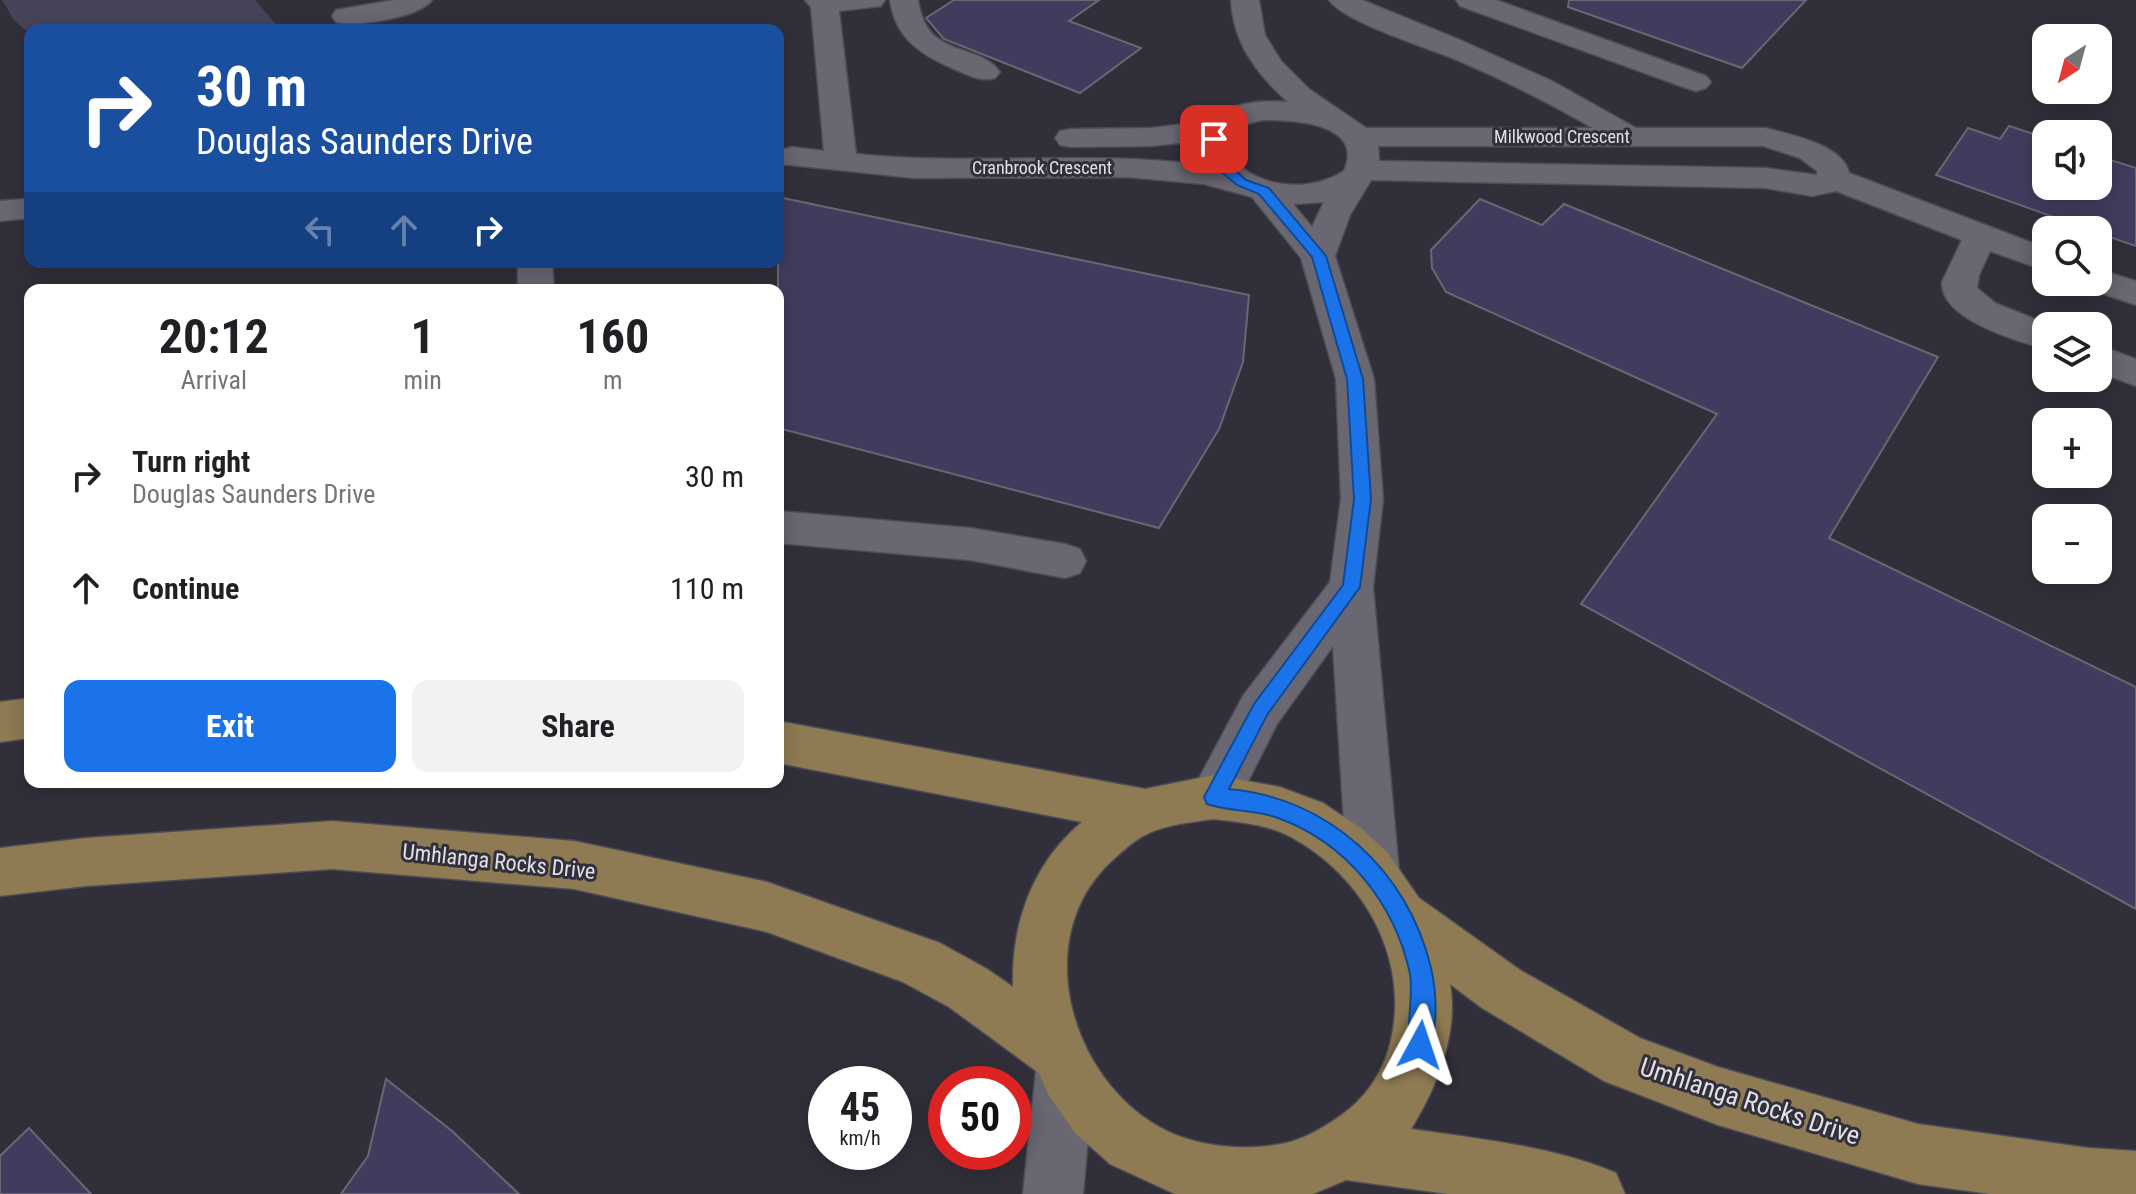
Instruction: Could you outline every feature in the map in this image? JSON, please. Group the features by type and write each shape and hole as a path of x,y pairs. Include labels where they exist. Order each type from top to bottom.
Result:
{"main road":[{"path":"0,722 24,719"},
{"path":"784,743 1144,811"},
{"name":"Umhlanga Rocks Drive","path":"1144,811 1179,801 1214,797 1248,800 1283,810 1316,825 1347,846 1388,895 1501,989 1610,1053 1718,1096 1918,1154 2089,1178 2136,1181"},
{"path":"1144,811 1115,826 1088,848 1066,874 1051,904 1041,939 1038,975 1042,1013 1060,1061 1094,1110 1131,1143 1176,1165 1235,1177 1272,1177 1321,1169 1443,1162 1535,1178 1595,1194"},
{"name":"Umhlanga Rocks Drive","path":"0,872 86,862 332,845 574,865 767,907 921,962 968,988 1060,1061"},
{"path":"1321,1169 1372,1129 1394,1104 1420,1045 1424,1013 1422,980 1388,895"}],"street":[{"path":"346,16 396,9 418,0"},
{"path":"840,155 823,1 871,0"},
{"path":"904,0 904,12 921,41 985,72"},
{"path":"1245,0 1244,10 1257,49 1305,102 1358,137 1365,150 1359,174 1331,219 1318,256"},
{"path":"1343,0 1377,18 1511,71 1578,105 1630,137"},
{"path":"1441,42 1484,2 1696,82"},
{"path":"1257,49 1251,86 1225,125 1213,151 1228,173 1253,187 1318,256 1355,379 1362,499 1351,587 1388,895"},
{"name":"Cranbrook Crescent","path":"840,155 883,142 1151,137 1225,125 1266,109 1308,111 1329,117"},
{"name":"Milkwood Crescent","path":"1358,137 1765,137 1811,151 1833,168 1833,178 1828,183 1812,186 1765,178 1359,174"},
{"name":"Cranbrook Crescent","path":"785,157 840,155 929,169 1171,169 1253,187 1315,194 1338,188 1359,174"},
{"path":"1833,178 2032,255"},
{"path":"1982,235 1961,278 1959,287 1962,296 1986,313 2032,331"},
{"path":"2112,285 2136,294"},
{"path":"2112,364 2136,373"},
{"path":"784,528 970,544 1065,561"},
{"path":"1214,797 1260,710 1351,587"},
{"path":"1053,1194 1060,1061"}],"shaded area":[{"path":"2,0 255,0 276,24 24,24 24,29 14,20"}],"building":[{"path":"954,0 1099,0 1069,21 1141,48 1080,93 944,39 926,18"},
{"path":"1569,0 1806,0 1742,68 1568,7"},
{"path":"2009,126 2032,133 2032,200 2112,200 2112,160 2136,168 2136,246 2112,238 2112,216 2051,216 1936,175 1968,128 2000,139"},
{"path":"784,198 1249,295 1243,362 1219,429 1159,528 784,430 784,284 778,284 778,268 784,268"},
{"path":"1480,199 1542,225 1564,204 1938,357 1829,538 2136,687 2136,909 1581,604 1717,414 1446,292 1432,268 1431,250"},
{"path":"386,1079 452,1131 519,1194 341,1194 368,1156"},
{"path":"29,1128 91,1194 0,1194 0,1156"}],"route":[{"path":"1214,139 1213,151 1218,162 1242,183 1264,191 1318,256 1355,379 1362,499 1351,587 1260,710 1214,797 1248,800 1283,810 1316,825 1347,846 1373,872 1404,917 1415,948 1422,980 1424,1013 1420,1045"}]}
